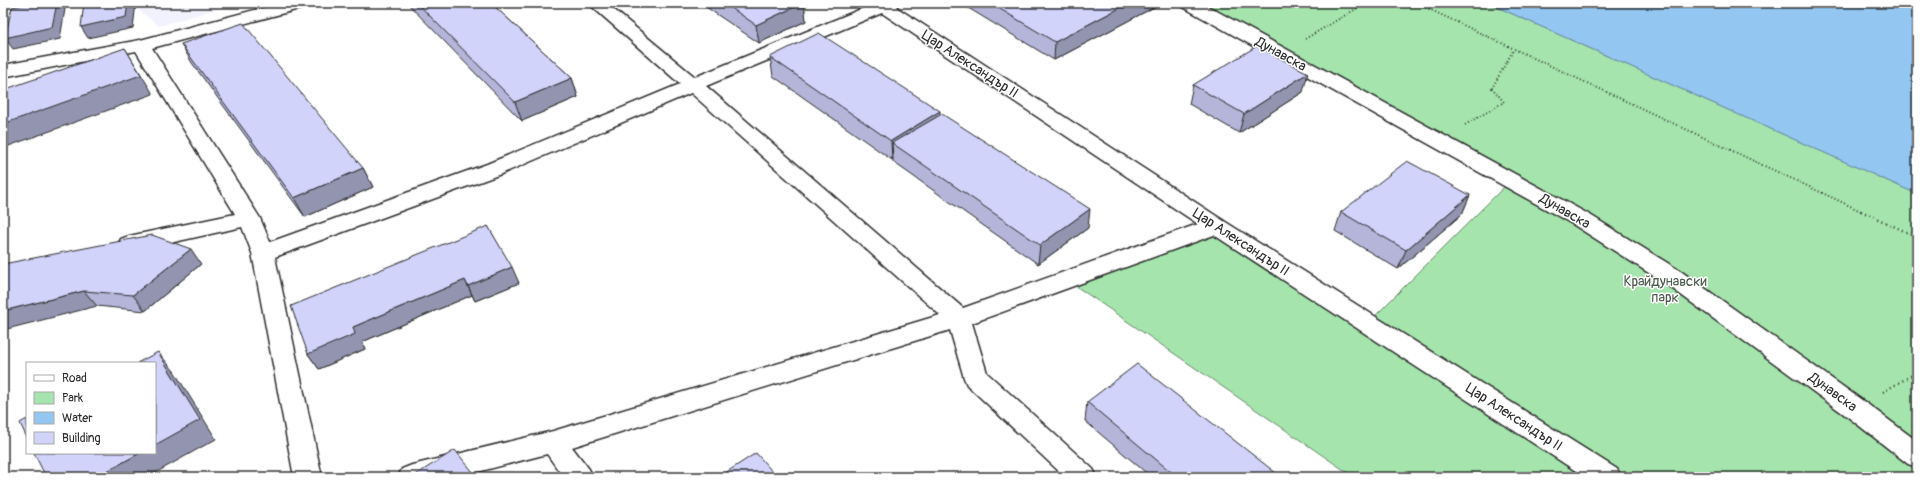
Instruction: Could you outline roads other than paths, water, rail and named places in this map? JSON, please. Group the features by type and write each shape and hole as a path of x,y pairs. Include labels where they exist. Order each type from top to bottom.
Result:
{"street":[{"path":"3,71 141,45 301,3"},
{"path":"596,3 693,85 959,318 976,378 1083,477"},
{"name":"Дунавска","path":"1189,3 1582,220 1674,278 1857,410 1917,456"},
{"path":"263,254 494,169 884,4"},
{"name":"Цар Александър II","path":"884,4 1216,226 1607,477"},
{"path":"141,45 249,218 263,254 308,477"},
{"path":"111,248 249,218"},
{"path":"412,477 553,442 959,318 1216,226"},
{"path":"553,442 579,477"}],"water":[{"path":"1488,3 1917,3 1917,194"}],"park label":[{"name":"Крайдунавски парк","path":"1665,290"}]}
